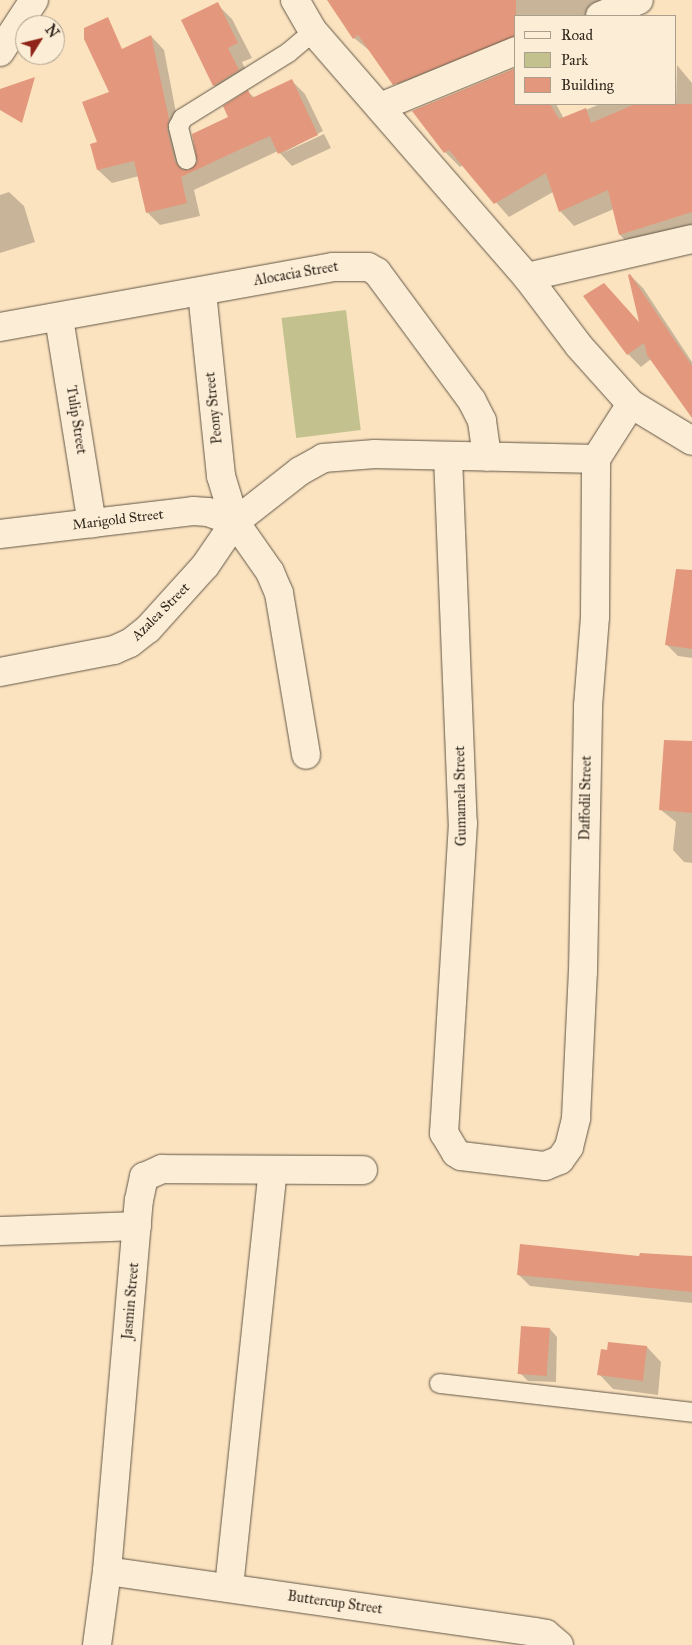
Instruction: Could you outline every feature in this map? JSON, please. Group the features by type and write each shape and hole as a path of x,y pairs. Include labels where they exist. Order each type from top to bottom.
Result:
{"street":[{"path":"0,52 34,0"},
{"path":"295,0 313,30 526,277 579,346 631,404 692,441"},
{"path":"602,15 639,0"},
{"path":"380,107 514,52"},
{"path":"526,277 692,240"},
{"name":"Alocacia Street","path":"0,327 59,318 333,267 368,267 376,272 472,401 482,420 487,456"},
{"name":"Peony Street","path":"202,292 221,476 234,522"},
{"name":"Tulip Street","path":"59,318 92,523"},
{"path":"596,459 631,404"},
{"name":"Azalea Street","path":"0,672 114,650 130,643 148,629 206,566 234,522 300,471 323,458 376,454 596,459"},
{"name":"Gumamela Street","path":"448,457 464,823 444,1133 456,1153 462,1156 545,1166 560,1160 573,1136"},
{"name":"Daffodil Street","path":"573,1136 583,972 588,706 595,616 596,459"},
{"name":"Marigold Street","path":"0,534 193,511 208,512 234,522"},
{"path":"234,522 270,572 279,594 306,755"},
{"name":"Jasmin Street","path":"97,1645 108,1571 137,1226 141,1186 144,1177 152,1172 363,1170"},
{"path":"229,1587 273,1171"},
{"path":"0,1230 137,1226"},
{"name":"Buttercup Street","path":"108,1571 536,1632 546,1634 559,1645"}],"lane":[{"path":"186,158 178,126 182,118 288,52 313,30"},
{"path":"439,1384 692,1412"}],"green space":[{"path":"346,310 361,430 296,438 281,318"}],"building":[{"path":"327,0 516,0 514,37 393,85 358,35 353,39"},
{"path":"218,2 238,43 228,48 239,70 213,86 181,20"},
{"path":"108,17 122,49 151,35 169,119 167,129 175,162 182,170 189,170 197,162 192,134 228,117 223,106 248,90 252,98 292,79 318,135 278,154 270,136 243,148 181,177 187,203 146,213 134,161 97,170 90,144 97,142 82,102 109,92 84,39 84,28"},
{"path":"514,69 514,105 551,105 559,119 586,108 591,123 633,105 692,104 692,212 619,235 608,190 559,212 546,173 494,204 449,150 444,153 412,111"},
{"path":"35,77 22,123 0,110 0,89"},
{"path":"630,274 692,366 692,418 647,355 644,343 627,355 583,296 604,283 639,322 628,275"},
{"path":"676,569 692,570 692,649 665,645"},
{"path":"664,740 692,741 692,813 659,810"},
{"path":"520,1244 639,1256 640,1253 692,1256 692,1292 517,1275"},
{"path":"521,1326 550,1328 547,1376 518,1374"},
{"path":"608,1342 647,1346 643,1381 597,1375 601,1349 607,1350"}]}
